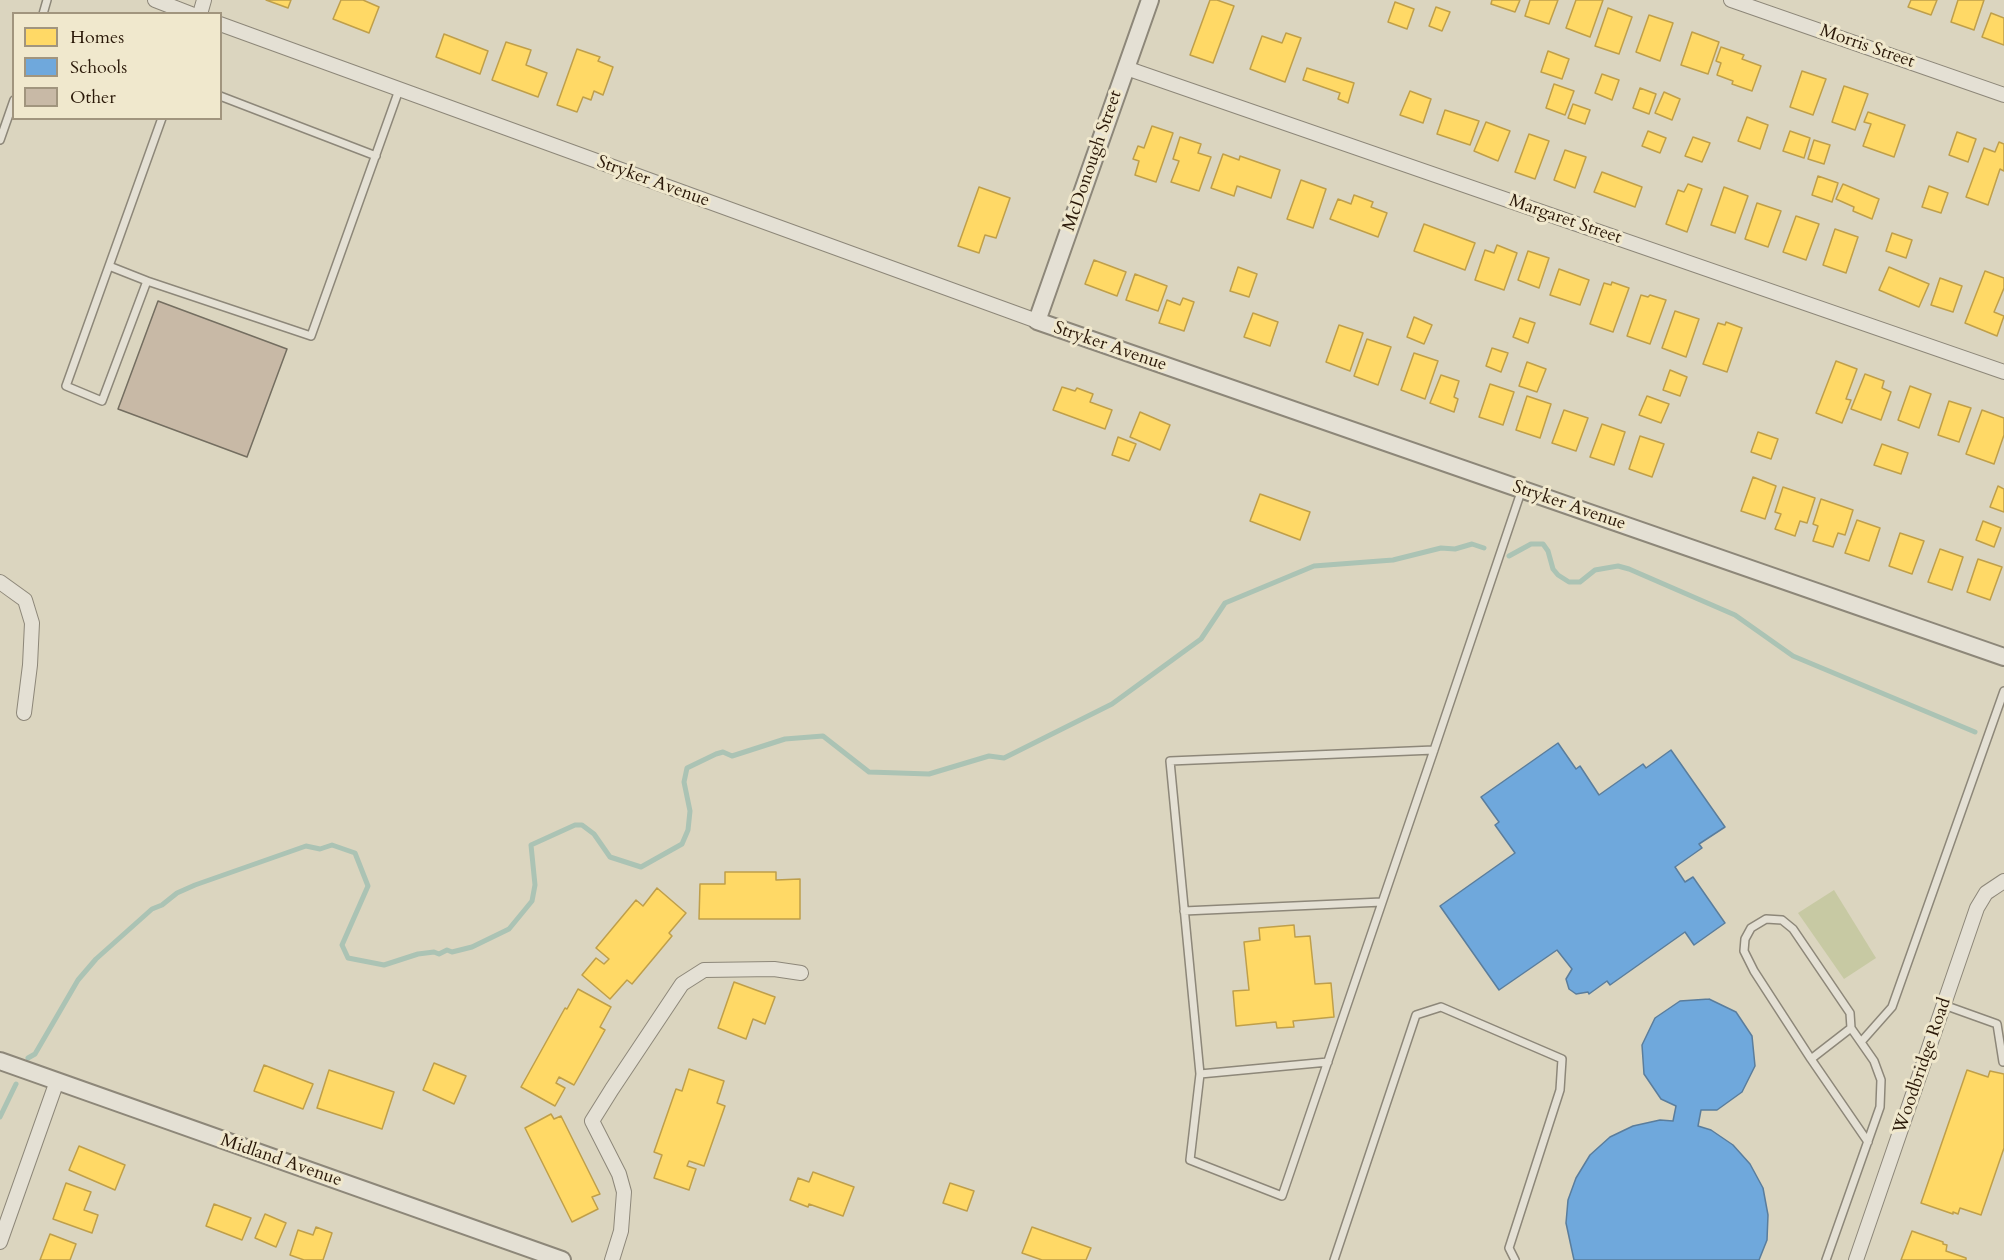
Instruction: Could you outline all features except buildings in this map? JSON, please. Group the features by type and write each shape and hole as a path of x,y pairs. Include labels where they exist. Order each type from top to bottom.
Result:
{"street":[{"path":"155,0 186,12"},
{"name":"McDonough Street","path":"1037,321 1150,0"},
{"name":"Morris Street","path":"1731,0 2004,95"},
{"name":"Stryker Avenue","path":"222,25 1037,321 2004,657"},
{"name":"Margaret Street","path":"1126,68 2004,372"},
{"path":"0,582 25,600 32,623 24,713"},
{"name":"Woodbridge Road","path":"1856,1260 1977,908 1986,893 2004,882"},
{"path":"612,1260 621,1231 624,1192 619,1174 592,1121 625,1070 682,984 704,970 774,969 801,973"},
{"name":"Midland Avenue","path":"0,1061 562,1260"},
{"path":"0,1242 57,1081"}],"lane":[{"path":"109,266 311,336 399,90"},
{"path":"222,97 376,156"},
{"path":"0,140 12,106"},
{"path":"147,281 102,401 66,386 161,120"},
{"path":"1434,750 1170,761 1200,1074 1190,1160 1282,1196 1434,750 1522,489"},
{"path":"1862,1042 1892,1007 2004,691"},
{"path":"1184,911 1382,903"},
{"path":"1826,1260 1868,1142 1880,1107 1881,1080 1874,1060 1851,1028 1850,1013 1792,929 1782,920 1766,919 1751,928 1745,939 1744,951 1754,971 1811,1059 1868,1142"},
{"path":"1944,1005 1997,1023 2003,1062"},
{"path":"1334,1260 1416,1015 1441,1007 1562,1059 1560,1090 1509,1248 1515,1260"},
{"path":"1811,1059 1851,1028"},
{"path":"1200,1074 1328,1062"}],"green space":[{"path":"1834,890 1876,958 1844,979 1798,913"}],"waterway":[{"path":"28,1058 35,1054 78,980 96,959 152,909 195,885 306,846 320,849 332,845 355,853 368,886 342,945 348,958 384,965 418,954 434,952 439,954 447,950 452,952 472,947 509,929 532,901 535,885 531,845 575,825 582,825 594,834 610,857 641,867 682,844 688,830 690,811 684,782 687,768 716,754 723,752 732,756 785,739 823,736 869,772 929,774 989,756 1004,758 1112,704 1201,639 1225,603 1314,566 1393,560 1441,548 1455,549 1472,544 1484,548"},
{"path":"1509,556 1531,544 1543,544 1548,551 1553,569 1569,582 1580,582 1595,570 1618,566 1629,569 1735,615 1793,656 1975,732"},
{"path":"0,1117 16,1084"}]}
